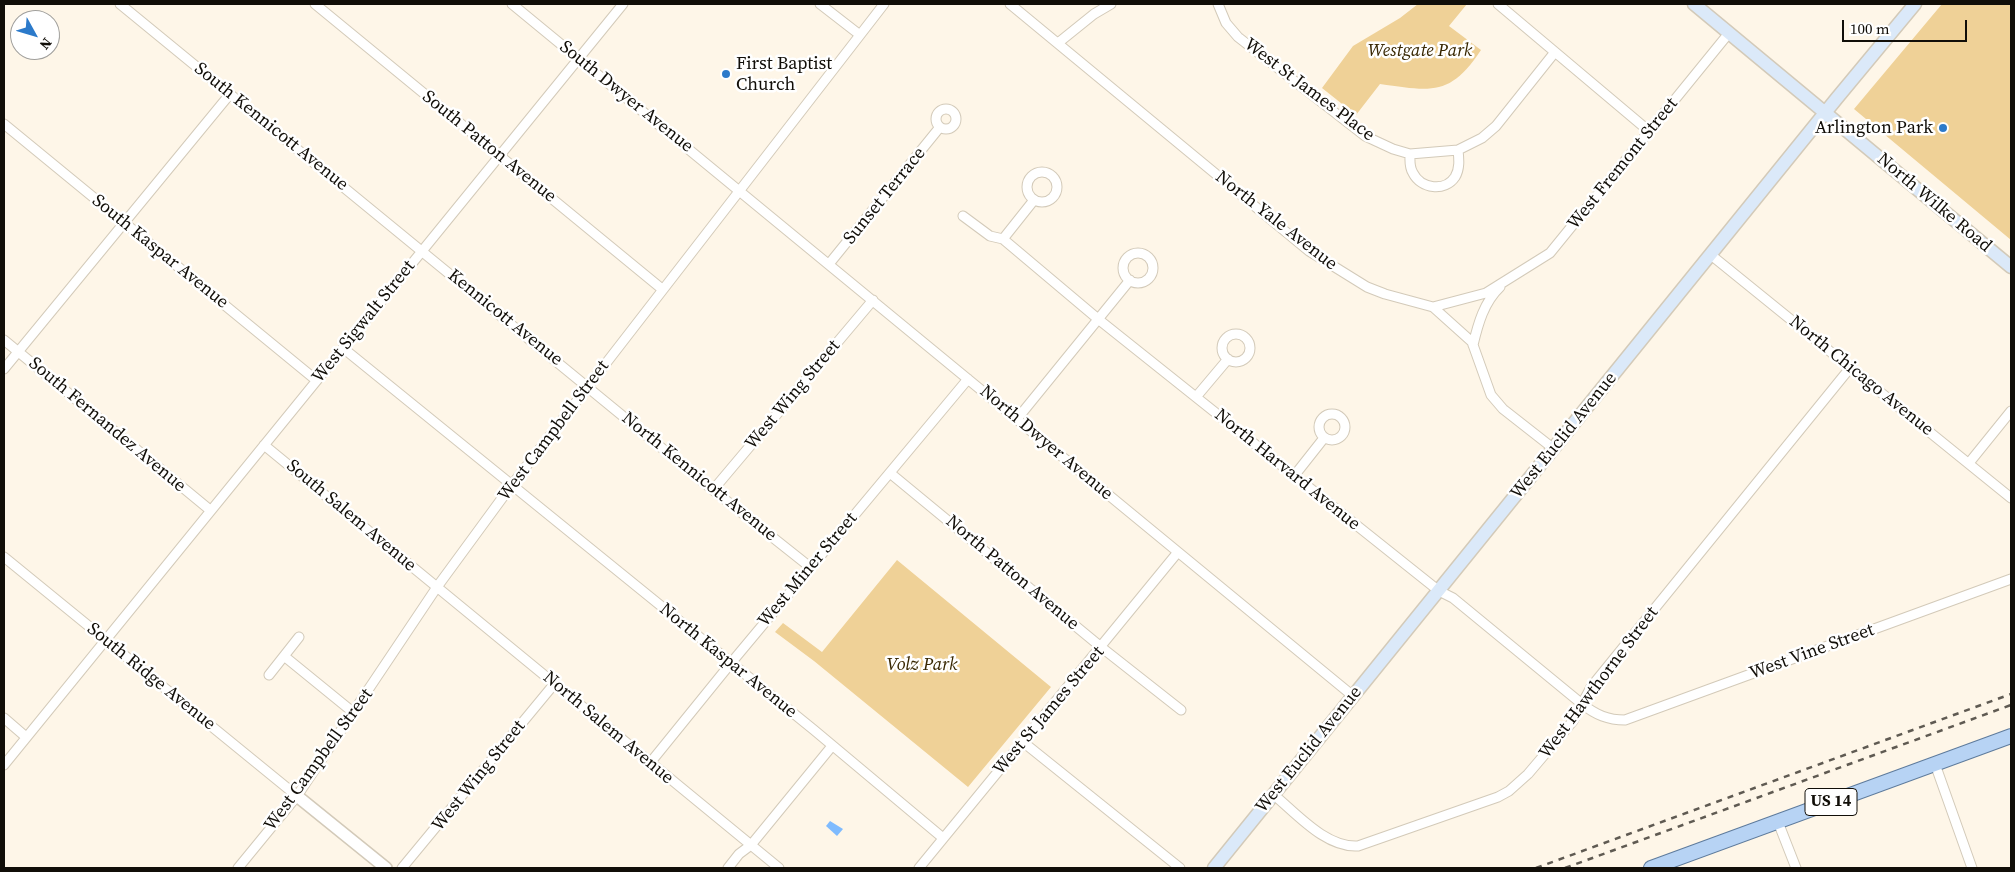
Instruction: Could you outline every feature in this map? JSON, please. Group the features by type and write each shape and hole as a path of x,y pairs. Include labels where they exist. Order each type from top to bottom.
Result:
{"main road":[{"name":"North Wilke Road","path":"1694,4 2011,267"},
{"name":"West Euclid Avenue","path":"1214,868 1825,112 1915,4"},
{"name":"US 14","path":"1651,868 2011,736"}],"street":[{"name":"South Kennicott Avenue","path":"120,4 422,250"},
{"name":"South Patton Avenue","path":"316,4 662,289"},
{"name":"South Dwyer Avenue","path":"512,4 739,190"},
{"name":"West Sigwalt Street","path":"4,764 623,4"},
{"path":"820,4 860,35"},
{"name":"West Campbell Street","path":"238,868 297,796 437,587 511,486 884,4"},
{"name":"North Yale Avenue","path":"1010,4 1309,251 1367,287 1433,307 1474,345 1491,395 1503,409 1554,449"},
{"path":"1058,43 1094,14 1111,4"},
{"name":"West St James Place","path":"1218,4 1226,23 1238,37 1358,130 1376,142 1410,154 1458,150 1476,142 1496,126 1555,52"},
{"path":"1498,4 1650,132"},
{"name":"West Fremont Street","path":"1433,307 1486,292 1550,253 1650,132 1729,32"},
{"path":"4,369 230,94"},
{"name":"South Kaspar Avenue","path":"4,124 316,380"},
{"name":"Sunset Terrace","path":"830,264 940,127"},
{"path":"1410,154 1410,165 1413,174 1428,186 1438,187 1448,184 1455,176 1459,165 1458,150"},
{"name":"North Dwyer Avenue","path":"739,190 1354,696"},
{"path":"1003,239 1034,200"},
{"name":"North Harvard Avenue","path":"963,216 990,236 1003,239 1098,319 1438,591 1453,598 1582,704 1597,714 1613,720"},
{"name":"Kennicott Avenue","path":"422,250 587,387"},
{"name":"North Chicago Avenue","path":"1711,255 2011,498"},
{"path":"1017,419 1130,280"},
{"name":"West Fremont Street","path":"1474,345 1477,328 1485,309 1494,292 1505,282"},
{"name":"West Wing Street","path":"713,490 873,300"},
{"name":"South Fernandez Avenue","path":"4,340 210,510"},
{"path":"343,348 511,486"},
{"path":"1196,397 1228,359"},
{"name":"West Hawthorne Street","path":"1274,794 1327,839 1350,846 1358,846 1498,797 1510,791 1524,779 1573,721 1591,687 1850,368"},
{"name":"West Miner Street","path":"650,763 810,567 968,379"},
{"name":"North Kennicott Avenue","path":"587,387 810,567"},
{"path":"1969,463 2011,411"},
{"path":"1294,476 1324,438"},
{"name":"South Salem Avenue","path":"264,445 437,587"},
{"name":"North Patton Avenue","path":"890,473 1101,647 1181,710"},
{"name":"North Kaspar Avenue","path":"511,486 731,663 943,838"},
{"name":"West St James Street","path":"919,868 1178,552"},
{"name":"South Ridge Avenue","path":"4,557 297,796"},
{"name":"West Vine Street","path":"1613,720 1625,720 2011,579"},
{"name":"North Salem Avenue","path":"437,587 779,868"},
{"path":"269,675 299,637"},
{"path":"284,656 354,713"},
{"name":"West Wing Street","path":"402,868 555,684"},
{"path":"4,718 26,737"},
{"path":"1023,742 1180,868"},
{"path":"728,868 739,854 751,845 832,746"},
{"path":"1935,764 1972,868"},
{"path":"297,796 386,868"},
{"path":"1778,822 1796,868"}],"green space":[{"name":"Westgate Park","path":"1418,4 1467,4 1449,26 1481,50 1459,76 1449,83 1426,89 1380,84 1356,115 1322,88 1353,46 1400,18"},
{"name":"Arlington Park","path":"1942,4 2011,4 2011,240 1854,109"},
{"name":"Volz Park","path":"897,560 1051,687 968,787 814,661 775,632 783,623 822,652"}],"water":[{"path":"830,821 843,829 837,836 826,826"}],"railway":[{"path":"1536,868 2011,694"},
{"path":"1565,868 2011,705"}],"place":[{"name":"First Baptist Church","path":"726,74"},
{"name":"Arlington Park","path":"1943,128"}]}
